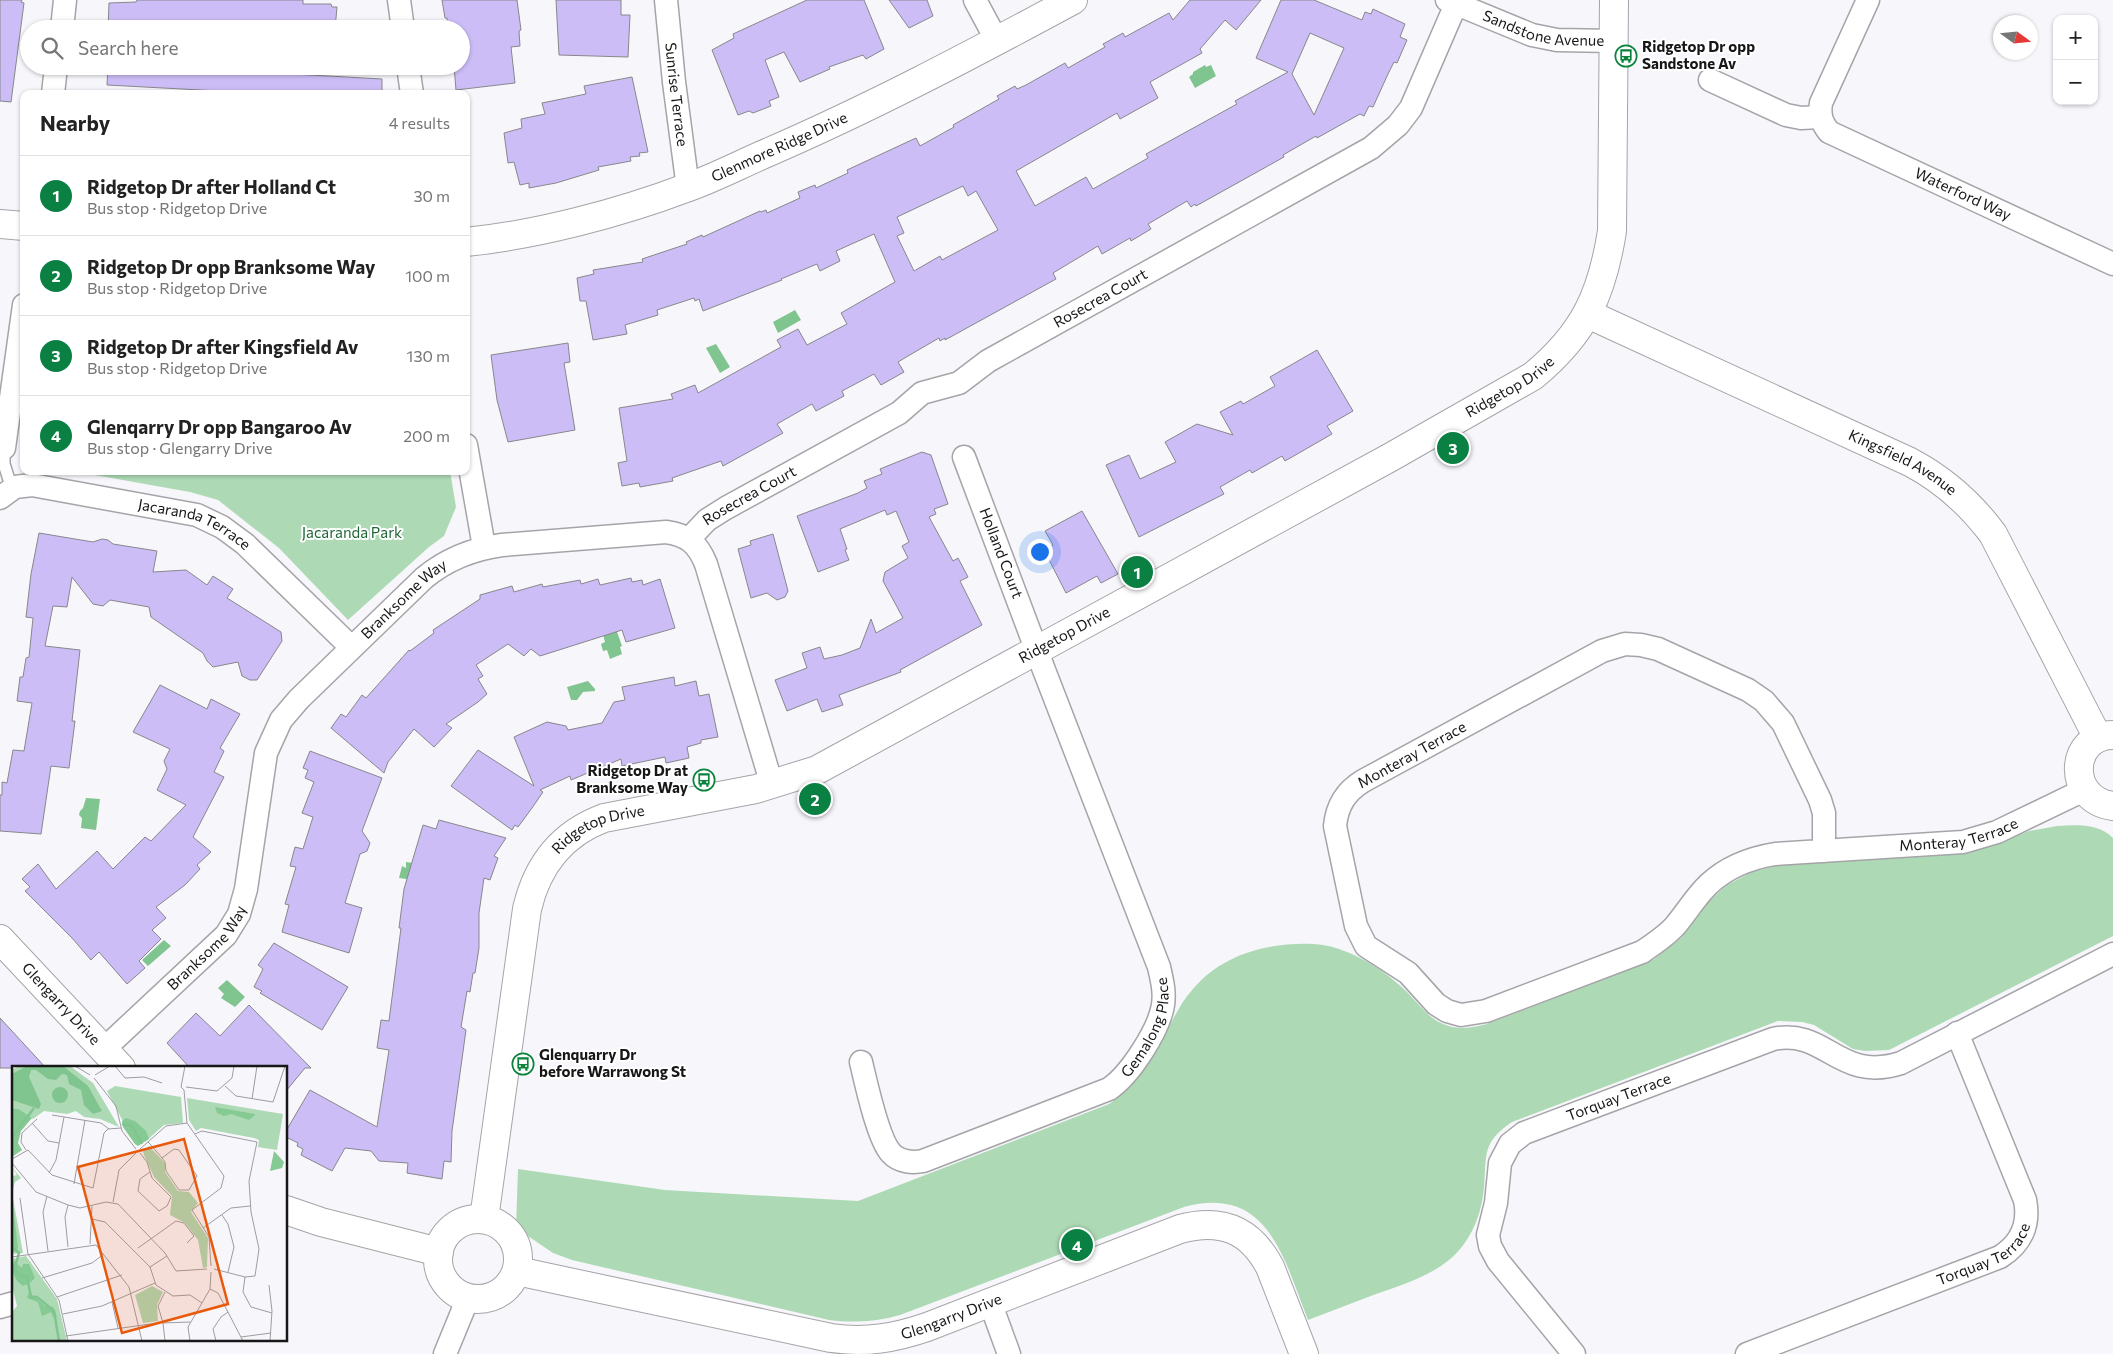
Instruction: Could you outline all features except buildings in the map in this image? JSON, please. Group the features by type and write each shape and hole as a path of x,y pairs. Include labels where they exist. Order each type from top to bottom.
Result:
{"street":[{"path":"63,20 66,0"},
{"path":"399,0 402,20"},
{"name":"Sunrise Terrace","path":"666,0 674,82 688,188"},
{"path":"974,0 997,41"},
{"name":"Glenmore Ridge Drive","path":"470,241 577,221 639,205 688,188 889,98 1073,0"},
{"name":"Ridgetop Drive","path":"484,1219 527,909 533,887 545,862 570,835 604,818 772,785 834,761 1391,457 1533,376 1572,339 1588,314 1607,258 1612,231 1614,0"},
{"path":"1710,80 1786,115 1801,118 1820,116 1824,94 1868,0"},
{"name":"Sandstone Avenue","path":"1452,2 1532,35 1557,40 1614,41"},
{"name":"Rosecrea Court","path":"689,539 707,520 726,508 899,413 922,393 959,383 988,361 1371,148 1398,125 1411,108 1452,2"},
{"path":"53,90 55,75"},
{"path":"409,75 411,90"},
{"name":"Waterford Way","path":"1820,116 1822,124 1840,138 2113,264"},
{"path":"0,224 20,226"},
{"name":"Kingsfield Avenue","path":"1588,314 1910,462 1946,484 1975,510 1993,534 2105,736"},
{"path":"4,448 20,334"},
{"name":"Holland Court","path":"964,457 1037,649"},
{"path":"470,468 484,547"},
{"name":"Jacaranda Terrace","path":"6,494 23,486 32,485 197,515 222,527 244,544 351,647"},
{"name":"Branksome Way","path":"113,1059 216,946 233,924 245,895 264,762 269,743 281,720 289,709 351,647 432,571 462,554 484,547 512,543 666,532 689,539"},
{"path":"689,539 701,552 706,564 772,785"},
{"name":"Monteray Terrace","path":"1824,851 1824,813 1820,800 1783,723 1770,707 1756,695 1732,682 1658,649 1633,644 1617,645 1602,650 1358,784 1343,799 1335,826 1356,926 1366,946 1408,974 1440,1008 1461,1015 1486,1011 1642,952 1675,927 1709,884 1735,866 1754,858 1774,854 1954,844 1981,838 2084,790"},
{"name":"Gemalong Place","path":"861,1062 871,1104 887,1148 896,1158 918,1162 1109,1090 1129,1071 1158,1023 1164,994 1159,967 1037,649"},
{"path":"2105,736 2088,745 2078,767 2079,779 2084,790 2091,798 2101,804 2113,806"},
{"name":"Glengarry Drive","path":"0,939 113,1059"},
{"name":"Torquay Terrace","path":"1574,1354 1498,1261 1490,1246 1488,1235 1496,1203 1500,1163 1505,1150 1514,1140 1524,1133 1773,1039 1784,1037 1804,1039 1822,1047 1846,1062 1860,1067 1887,1068 1901,1063 2113,954"},
{"name":"Torquay Terrace","path":"1747,1354 2000,1257 2018,1242 2026,1226 2025,1200 1957,1033"},
{"path":"288,1211 321,1222 439,1252"},
{"path":"474,1219 484,1219 495,1222 505,1228 517,1248 519,1259 513,1280 498,1294 484,1299 468,1298 457,1294 448,1286 438,1264 439,1252 442,1242 455,1226 474,1219"},
{"name":"Glengarry Drive","path":"517,1270 831,1338 853,1341 875,1340 907,1334 1180,1229 1197,1225 1217,1225 1242,1234 1256,1245 1263,1254 1270,1267 1304,1354"},
{"path":"445,1354 468,1298"},
{"path":"990,1302 1009,1354"}],"lane":[{"path":"4,448 6,494"}],"green space":[{"name":"Jacaranda Park","path":"94,475 451,475 456,507 444,536 429,547 348,620 279,548 218,500 190,492"},
{"path":"2080,825 2094,827 2113,838 2113,936 1889,1050 1865,1051 1853,1049 1814,1025 1802,1022 1778,1021 1512,1122 1490,1143 1486,1158 1483,1195 1478,1217 1468,1238 1455,1254 1424,1276 1308,1320 1281,1252 1269,1232 1254,1217 1236,1207 1213,1203 1184,1207 900,1315 856,1322 829,1320 572,1260 553,1253 516,1228 518,1169 665,1190 858,1201 1109,1104 1125,1092 1138,1077 1160,1044 1183,1001 1193,989 1218,967 1232,959 1263,948 1280,945 1313,944 1326,945 1338,949 1375,967 1397,983 1426,1012 1442,1024 1463,1028 1473,1027 1487,1024 1653,960 1681,938 1704,906 1727,885 1752,872 1780,865 1962,854 1992,846 2029,831 2057,826"}],"shaded area":[{"path":"1205,65 1206,67 1211,65 1216,76 1195,88 1189,77 1193,72"},
{"path":"795,310 801,320 778,333 773,322"},
{"path":"716,344 730,367 720,373 706,348"},
{"path":"616,629 622,646 620,647 622,654 610,659 607,650 603,651 601,644 605,642 602,631"},
{"path":"588,681 595,691 583,692 577,700 571,700 567,687"},
{"path":"86,798 100,799 96,830 81,828 82,818 79,815"},
{"path":"406,862 434,866 422,881 399,878 402,866 406,868"},
{"path":"164,940 171,946 148,966 142,960"},
{"path":"227,980 245,997 235,1007 221,998 224,994 218,988"}],"place":[{"name":"Ridgetop Dr opp Sandstone Av","path":"1626,56"},
{"name":"Ridgetop Dr after Kingsfield Av","path":"1453,448"},
{"name":"Ridgetop Dr after Holland Ct","path":"1137,572"},
{"name":"Ridgetop Dr at Branksome Way","path":"704,780"},
{"name":"Ridgetop Dr opp Branksome Way","path":"815,799"},
{"name":"Glenquarry Dr before Warrawong St","path":"523,1064"},
{"name":"Glenqarry Dr opp Bangaroo Av","path":"1077,1245"}]}
